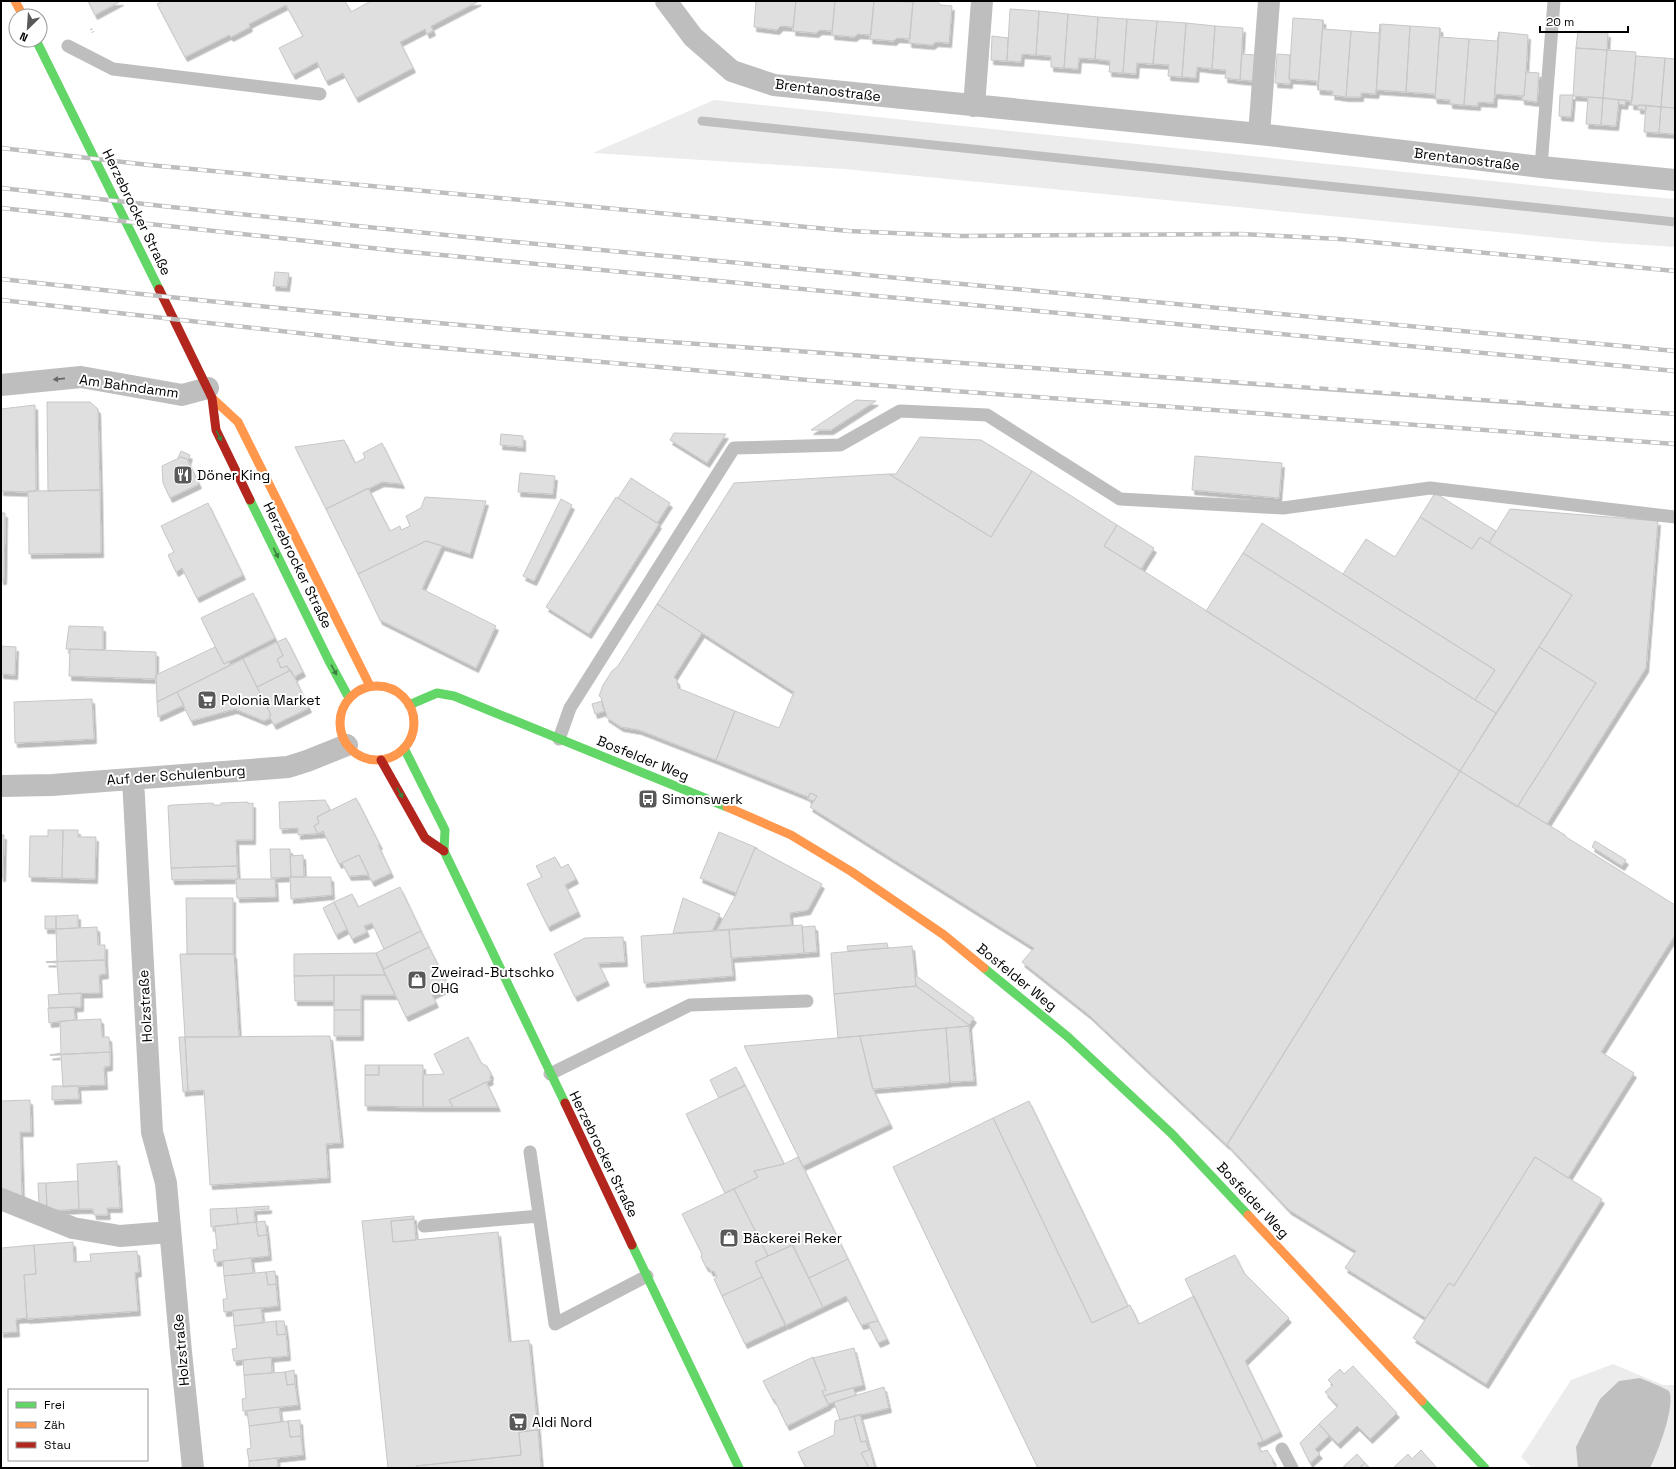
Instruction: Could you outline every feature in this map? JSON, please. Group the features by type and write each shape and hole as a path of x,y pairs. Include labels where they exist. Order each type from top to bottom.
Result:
{"main road":[{"name":"Herzebrocker Straße","path":"40,48 210,393 216,430 329,661 349,698"},
{"name":"Herzebrocker Straße","path":"210,393 238,422 370,686"},
{"path":"370,686 385,687 399,693 409,706 413,720 412,735 404,748 393,756 381,760 368,758 357,754 347,745 340,730 341,713 349,698 358,690 370,686"},
{"name":"Bosfelder Weg","path":"409,706 437,693 454,696 762,821 791,835 852,872 944,935 1068,1037 1172,1134 1485,1468"},
{"name":"Herzebrocker Straße","path":"404,748 445,830 444,851 739,1468"},
{"path":"381,760 425,838 444,851"}],"street":[{"name":"Brentanostraße","path":"666,1 693,37 732,71 774,85 1259,134 1541,168 1675,180"},
{"path":"974,106 982,1"},
{"path":"1259,134 1270,1"},
{"name":"Am Bahndamm","path":"1,385 81,377 182,395 210,393"},
{"name":"Auf der Schulenburg","path":"1,786 52,785 288,767 347,745"},
{"name":"Holzstraße","path":"133,778 152,1132 166,1183 193,1468"},
{"path":"1,1200 73,1228 120,1236 170,1232"}],"lane":[{"path":"1541,168 1554,1"},
{"path":"68,46 113,69 320,94"},
{"path":"559,739 570,708 734,448 840,445 900,411 987,415 1120,499 1283,508 1430,488 1675,517"},
{"path":"550,1074 690,1005 807,1002"},
{"path":"530,1152 555,1324 647,1276"},
{"path":"424,1226 539,1216"},
{"path":"1282,1449 1292,1468"}],"shaded area":[{"path":"714,100 1675,199 1675,247 1600,242 844,169 593,153"},
{"path":"1613,1364 1663,1385 1675,1385 1675,1468 1532,1468 1521,1457 1571,1380"},
{"path":"1640,1378 1669,1391 1671,1398 1665,1429 1650,1468 1578,1468 1576,1447 1600,1399 1619,1381"}],"building":[{"path":"88,1 121,1 95,15"},
{"path":"163,1 345,1 351,12 371,1 479,1 431,26 433,31 427,34 425,29 400,42 413,68 356,98 343,73 326,81 317,62 293,75 279,48 303,36 286,5 249,24 250,27 231,37 229,35 185,57 157,4"},
{"path":"756,1 796,1 793,27 781,26 777,30 754,27"},
{"path":"796,1 835,1 832,31 820,30 816,33 793,31"},
{"path":"835,1 874,1 871,35 858,34 854,37 832,35"},
{"path":"874,1 913,2 910,39 897,38 894,41 870,39"},
{"path":"913,1 937,1 940,5 952,6 949,43 936,42 932,45 909,43"},
{"path":"1010,9 1039,11 1036,55 1022,54 1021,62 1007,61"},
{"path":"1039,11 1068,14 1064,68 1051,67 1051,56 1036,55"},
{"path":"1068,14 1098,17 1095,59 1079,58 1078,69 1064,68"},
{"path":"1098,17 1127,19 1123,73 1109,72 1110,61 1095,59"},
{"path":"1293,18 1323,20 1318,90 1317,81 1289,79"},
{"path":"1127,19 1157,21 1153,64 1137,63 1136,74 1123,73"},
{"path":"1323,20 1323,29 1351,31 1346,97 1332,95 1333,91 1318,90"},
{"path":"1157,21 1186,23 1182,77 1168,76 1169,65 1153,64"},
{"path":"1186,23 1215,26 1212,69 1197,67 1196,78 1182,77"},
{"path":"1380,24 1376,94 1361,93 1361,97 1346,97 1351,31 1379,33"},
{"path":"1381,24 1410,26 1406,92 1377,90 1376,94"},
{"path":"1215,26 1243,28 1240,80 1225,78 1226,70 1212,69"},
{"path":"1410,26 1440,28 1435,99 1434,94 1406,92"},
{"path":"1440,28 1440,37 1469,39 1464,105 1450,104 1450,100 1435,99"},
{"path":"1578,31 1608,33 1607,50 1576,48"},
{"path":"1499,32 1494,103 1478,102 1478,106 1464,105 1469,39 1497,41"},
{"path":"1499,32 1528,35 1526,72 1524,96 1495,94 1494,103"},
{"path":"992,36 1008,38 1007,61 991,60"},
{"path":"1576,48 1607,50 1603,98 1573,96"},
{"path":"1607,50 1636,52 1632,101 1603,98"},
{"path":"1242,54 1255,55 1253,81 1240,80"},
{"path":"1277,54 1290,55 1290,84 1275,83"},
{"path":"1636,56 1665,58 1661,107 1631,105"},
{"path":"1665,58 1675,59 1675,108 1661,107"},
{"path":"1526,72 1539,73 1537,102 1522,100 1522,96 1524,96"},
{"path":"1560,95 1573,95 1571,117 1559,116"},
{"path":"1588,97 1603,98 1601,125 1586,124"},
{"path":"1603,98 1619,100 1616,126 1601,125"},
{"path":"1619,100 1626,100 1625,105 1618,104"},
{"path":"1638,105 1646,105 1646,110 1638,109"},
{"path":"1646,105 1661,107 1659,133 1644,132"},
{"path":"1661,107 1675,108 1675,134 1659,133"},
{"path":"275,272 289,273 287,287 273,286"},
{"path":"856,400 876,401 831,430 811,430"},
{"path":"47,402 90,402 98,409 100,490 48,491"},
{"path":"35,405 36,491 1,491 1,409"},
{"path":"674,433 726,434 707,463 670,440"},
{"path":"501,434 523,436 523,447 500,445"},
{"path":"920,437 981,440 1032,471 991,537 889,474 896,474"},
{"path":"344,440 355,463 365,458 363,453 382,443 402,484 382,482 326,509 295,447"},
{"path":"181,451 190,455 188,461 187,459 181,457 178,458"},
{"path":"1195,456 1282,463 1279,498 1192,490"},
{"path":"181,457 187,459 199,484 170,498 163,483 162,466"},
{"path":"1032,471 1117,525 1104,546 1460,771 1227,1145 1089,1015 1022,962 1034,948 810,807 817,796 810,793 808,797 716,760 735,711 779,728 794,692 657,604 734,483 889,474 991,537"},
{"path":"520,473 555,476 553,494 518,492"},
{"path":"631,478 670,503 657,523 618,498"},
{"path":"368,488 390,531 400,526 401,530 410,526 406,516 421,508 425,497 486,501 470,554 426,541 358,574 326,509"},
{"path":"100,490 101,553 29,554 28,491"},
{"path":"1435,493 1496,531 1489,543 1480,537 1472,549 1420,517"},
{"path":"616,497 659,524 589,634 546,607"},
{"path":"561,499 572,505 534,581 523,576"},
{"path":"208,503 243,575 197,598 182,568 176,572 168,555 174,552 161,526"},
{"path":"1510,509 1658,521 1646,668 1547,824 1518,806 1596,683 1539,647 1572,595 1489,543"},
{"path":"1,513 5,513 4,580 1,580"},
{"path":"1420,517 1472,549 1480,537 1572,595 1496,713 1475,700 1495,670 1343,574 1366,539 1395,557"},
{"path":"1262,523 1495,670 1475,700 1243,553"},
{"path":"1117,525 1154,548 1141,569 1104,546"},
{"path":"426,541 442,546 422,589 496,626 476,668 380,620 358,574"},
{"path":"1243,553 1496,713 1460,771 1206,611"},
{"path":"253,593 275,638 224,664 201,618"},
{"path":"657,604 702,633 674,677 677,680 678,688 735,711 716,760 639,730 621,727 606,717 607,714 603,708 601,697 599,696 603,685 612,671 618,666"},
{"path":"69,626 103,627 103,650 66,649"},
{"path":"286,638 303,672 294,677 287,666 281,668 277,659 283,656 277,642"},
{"path":"277,642 283,656 277,659 281,668 287,666 289,671 257,687 243,659"},
{"path":"1,646 16,647 15,675 1,674"},
{"path":"215,647 224,664 229,661 230,665 157,702 156,675"},
{"path":"1539,647 1596,683 1517,807 1460,771"},
{"path":"70,649 156,652 156,679 69,676"},
{"path":"243,659 271,715 269,716 270,718 264,721 235,709 191,721 177,692"},
{"path":"291,670 309,708 274,725 269,716 271,715 257,687"},
{"path":"177,692 184,705 158,717 157,702"},
{"path":"92,699 94,739 15,743 14,702"},
{"path":"602,701 605,711 595,714 592,704"},
{"path":"1460,771 1565,835 1675,905 1675,935 1601,1052 1634,1073 1568,1178 1535,1157 1454,1286 1449,1283 1426,1318 1345,1268 1356,1251 1289,1210 1227,1144"},
{"path":"810,793 817,796 814,801 808,799"},
{"path":"356,798 380,845 378,845 391,873 372,882 359,855 339,864 323,831 318,834 314,826 319,823 317,817"},
{"path":"325,800 330,810 317,817 319,823 314,826 318,833 298,835 298,828 280,829 279,802"},
{"path":"248,802 249,804 253,803 253,840 236,840 237,866 171,868 168,806 213,803 213,805 221,805 221,803"},
{"path":"48,830 63,830 62,878 29,877 30,836 48,836"},
{"path":"63,830 78,830 78,837 96,837 95,879 62,878"},
{"path":"719,832 757,848 755,848 736,893 700,878"},
{"path":"1,835 4,835 3,877 1,877"},
{"path":"1595,841 1626,860 1622,866 1592,847"},
{"path":"755,848 822,884 808,910 790,913 791,925 717,930 737,893"},
{"path":"270,849 290,849 291,877 271,878"},
{"path":"303,855 304,877 291,877 290,856"},
{"path":"359,855 369,875 349,876 342,863"},
{"path":"555,857 561,868 568,864 576,879 565,885 578,912 548,927 527,884 542,877 536,866"},
{"path":"237,866 238,879 172,880 171,868"},
{"path":"290,877 331,877 332,895 291,899"},
{"path":"236,879 275,879 276,897 237,898"},
{"path":"400,887 421,931 384,949 372,923 364,926 367,932 352,939 334,902 352,894 358,907"},
{"path":"186,898 233,898 233,954 187,954"},
{"path":"683,898 720,914 712,931 673,933"},
{"path":"334,902 347,929 336,935 323,908"},
{"path":"78,915 78,928 56,929 56,916"},
{"path":"45,916 56,916 56,929 45,929"},
{"path":"802,925 804,953 731,958 729,930"},
{"path":"815,926 817,952 804,953 802,927"},
{"path":"97,927 98,945 105,945 105,960 46,962 57,961 56,929"},
{"path":"729,930 733,976 644,983 641,936"},
{"path":"421,931 429,947 384,969 376,953"},
{"path":"623,937 625,962 598,963 607,981 575,997 554,954 585,938"},
{"path":"887,943 888,948 848,951 847,946"},
{"path":"912,946 916,986 834,994 831,953"},
{"path":"429,947 449,987 432,995 436,1003 406,1017 383,969"},
{"path":"376,953 385,975 294,976 294,954"},
{"path":"180,954 234,954 239,1037 185,1037"},
{"path":"105,960 106,974 99,975 100,993 59,994 57,963 46,962"},
{"path":"334,975 334,1001 295,1001 294,976"},
{"path":"334,975 385,975 395,995 361,995 361,1010 334,1010"},
{"path":"915,975 974,1018 969,1025 916,986"},
{"path":"916,986 969,1026 838,1038 834,994"},
{"path":"81,993 81,1007 49,1008 48,995"},
{"path":"74,1007 75,1020 49,1023 48,1008"},
{"path":"334,1010 361,1010 361,1036 334,1036"},
{"path":"101,1019 102,1037 109,1037 110,1052 50,1055 61,1053 60,1021"},
{"path":"969,1026 974,1081 950,1082 946,1028"},
{"path":"946,1028 950,1082 873,1089 860,1036"},
{"path":"330,1036 341,1143 326,1144 328,1178 210,1185 204,1090 188,1091 185,1037"},
{"path":"860,1036 872,1087 890,1124 803,1166 744,1046"},
{"path":"179,1037 185,1037 188,1091 183,1092"},
{"path":"468,1037 481,1063 487,1066 491,1074 491,1080 449,1100 453,1107 423,1107 423,1075 444,1074 434,1054"},
{"path":"110,1052 110,1066 104,1067 105,1085 63,1087 61,1055 50,1055"},
{"path":"365,1065 379,1065 379,1075 365,1075"},
{"path":"379,1065 423,1065 423,1107 365,1106 365,1075 379,1075"},
{"path":"736,1067 745,1086 719,1098 710,1080"},
{"path":"486,1082 498,1107 453,1107 449,1100"},
{"path":"745,1085 784,1164 754,1171 758,1177 725,1193 686,1114"},
{"path":"52,1086 78,1086 79,1099 52,1100"},
{"path":"30,1100 31,1132 20,1132 22,1198 1,1191 1,1101"},
{"path":"1029,1101 1128,1306 1092,1323 993,1118"},
{"path":"993,1118 1092,1323 1130,1305 1139,1324 1194,1296 1263,1441 1257,1443 1261,1452 1267,1450 1274,1461 1272,1461 1276,1468 1039,1468 1037,1466 893,1167"},
{"path":"798,1157 848,1259 809,1278 793,1245 768,1256 734,1189 758,1177 754,1171 784,1164"},
{"path":"1535,1157 1602,1199 1486,1384 1413,1338 1449,1283 1454,1286"},
{"path":"117,1161 120,1208 107,1208 108,1215 94,1215 93,1209 79,1209 77,1164"},
{"path":"78,1181 79,1209 47,1211 46,1183"},
{"path":"38,1183 46,1183 47,1206 39,1206"},
{"path":"734,1189 768,1256 755,1262 762,1277 722,1296 714,1279 717,1277 714,1271 711,1272 709,1268 706,1267 701,1257 702,1254 682,1214"},
{"path":"269,1206 269,1209 254,1210 255,1222 238,1224 236,1208"},
{"path":"236,1208 238,1224 211,1227 210,1209"},
{"path":"414,1216 414,1219 391,1221 393,1242 498,1232 509,1342 529,1340 538,1430 519,1432 521,1455 416,1466 417,1468 388,1468 362,1221"},
{"path":"414,1219 416,1240 393,1242 391,1221"},
{"path":"265,1221 267,1235 258,1236 256,1222"},
{"path":"256,1222 258,1236 267,1235 269,1256 215,1262 213,1250 217,1249 215,1226"},
{"path":"73,1242 74,1262 91,1261 90,1254 137,1251 139,1272 135,1273 138,1311 27,1319 24,1275 36,1274 34,1245"},
{"path":"34,1245 36,1274 24,1275 27,1318 16,1319 17,1332 1,1333 1,1248"},
{"path":"792,1245 823,1307 786,1325 755,1262"},
{"path":"1235,1255 1244,1273 1289,1318 1245,1361 1280,1432 1263,1441 1185,1279"},
{"path":"251,1258 253,1273 224,1276 223,1261"},
{"path":"848,1259 878,1321 861,1325 846,1296 823,1307 809,1278"},
{"path":"275,1271 276,1284 268,1285 266,1272"},
{"path":"266,1272 268,1285 276,1284 278,1306 224,1312 223,1299 227,1299 224,1276"},
{"path":"762,1277 785,1325 745,1344 722,1296"},
{"path":"261,1308 263,1323 234,1326 233,1310"},
{"path":"276,1321 277,1335 286,1334 288,1356 234,1361 232,1349 237,1348 234,1326"},
{"path":"276,1321 284,1321 286,1334 277,1335"},
{"path":"878,1321 887,1339 878,1343 868,1323"},
{"path":"854,1348 863,1385 824,1396 822,1391 826,1390 813,1358"},
{"path":"271,1357 272,1373 244,1375 243,1360"},
{"path":"813,1357 826,1390 822,1391 829,1405 787,1426 774,1399 773,1400 763,1381"},
{"path":"1353,1366 1397,1413 1370,1439 1357,1426 1338,1444 1319,1424 1338,1406 1325,1392 1333,1385 1328,1380 1340,1369 1344,1374"},
{"path":"294,1370 295,1384 287,1385 285,1372"},
{"path":"285,1372 287,1385 295,1384 298,1405 243,1411 242,1399 246,1398 244,1375"},
{"path":"884,1387 889,1408 840,1420 834,1402"},
{"path":"853,1388 856,1395 828,1404 824,1396"},
{"path":"279,1407 281,1422 249,1426 247,1411"},
{"path":"860,1415 875,1468 869,1468 861,1453 869,1450 866,1441 861,1442 854,1416"},
{"path":"854,1416 861,1442 866,1441 869,1450 861,1453 869,1468 806,1468 798,1452 834,1435 835,1421"},
{"path":"300,1420 301,1436 290,1437 288,1421"},
{"path":"288,1421 290,1437 301,1436 303,1455 249,1461 247,1449 251,1448 249,1426"},
{"path":"1319,1424 1329,1436 1315,1449 1320,1454 1310,1463 1300,1443"},
{"path":"538,1430 541,1468 417,1468 416,1466 521,1455 519,1432"},
{"path":"1421,1450 1437,1468 1393,1468 1408,1454 1412,1459"},
{"path":"1357,1454 1365,1463 1359,1468 1342,1468"},
{"path":"277,1458 278,1468 249,1468 249,1461"},
{"path":"1365,1463 1370,1468 1359,1468"}],"waterway":[{"path":"702,121 1675,222"}],"railway":[{"path":"1,148 149,165 849,231 961,236 1241,234 1340,239 1675,271"},
{"path":"1,188 505,241 1675,351"},
{"path":"1,208 399,251 1675,371"},
{"path":"1,279 328,313 574,335 1675,414"},
{"path":"1,300 397,344 819,381 1675,444"}],"traffic: fast":[{"path":"40,48 159,289"},
{"path":"250,500 329,661 349,698"},
{"path":"409,705 437,693 454,696 727,807"},
{"path":"404,748 445,830 444,851 565,1103"},
{"path":"984,968 1068,1037 1172,1134 1248,1215"},
{"path":"632,1245 739,1468"},
{"path":"1422,1401 1485,1468"}],"traffic: slow":[{"path":"15,1 19,8"},
{"path":"212,398 238,422 370,686"},
{"path":"377,686 391,689 403,697 411,709 414,723 411,737 403,749 391,757 377,760 363,757 351,749 343,737 340,723 343,709 351,697 363,689 377,686"},
{"path":"727,807 791,835 852,872 944,935 984,968"},
{"path":"1248,1215 1422,1401"}],"traffic: jam":[{"path":"159,289 212,398 216,430 250,500"},
{"path":"381,760 425,838 444,851"},
{"path":"565,1103 632,1245"}],"place":[{"name":"Döner King","path":"183,475"},
{"name":"Polonia Market","path":"207,700"},
{"name":"Simonswerk","path":"648,799"},
{"name":"Zweirad-Butschko OHG","path":"417,980"},
{"name":"Bäckerei Reker","path":"729,1238"},
{"name":"Aldi Nord","path":"518,1422"}]}
